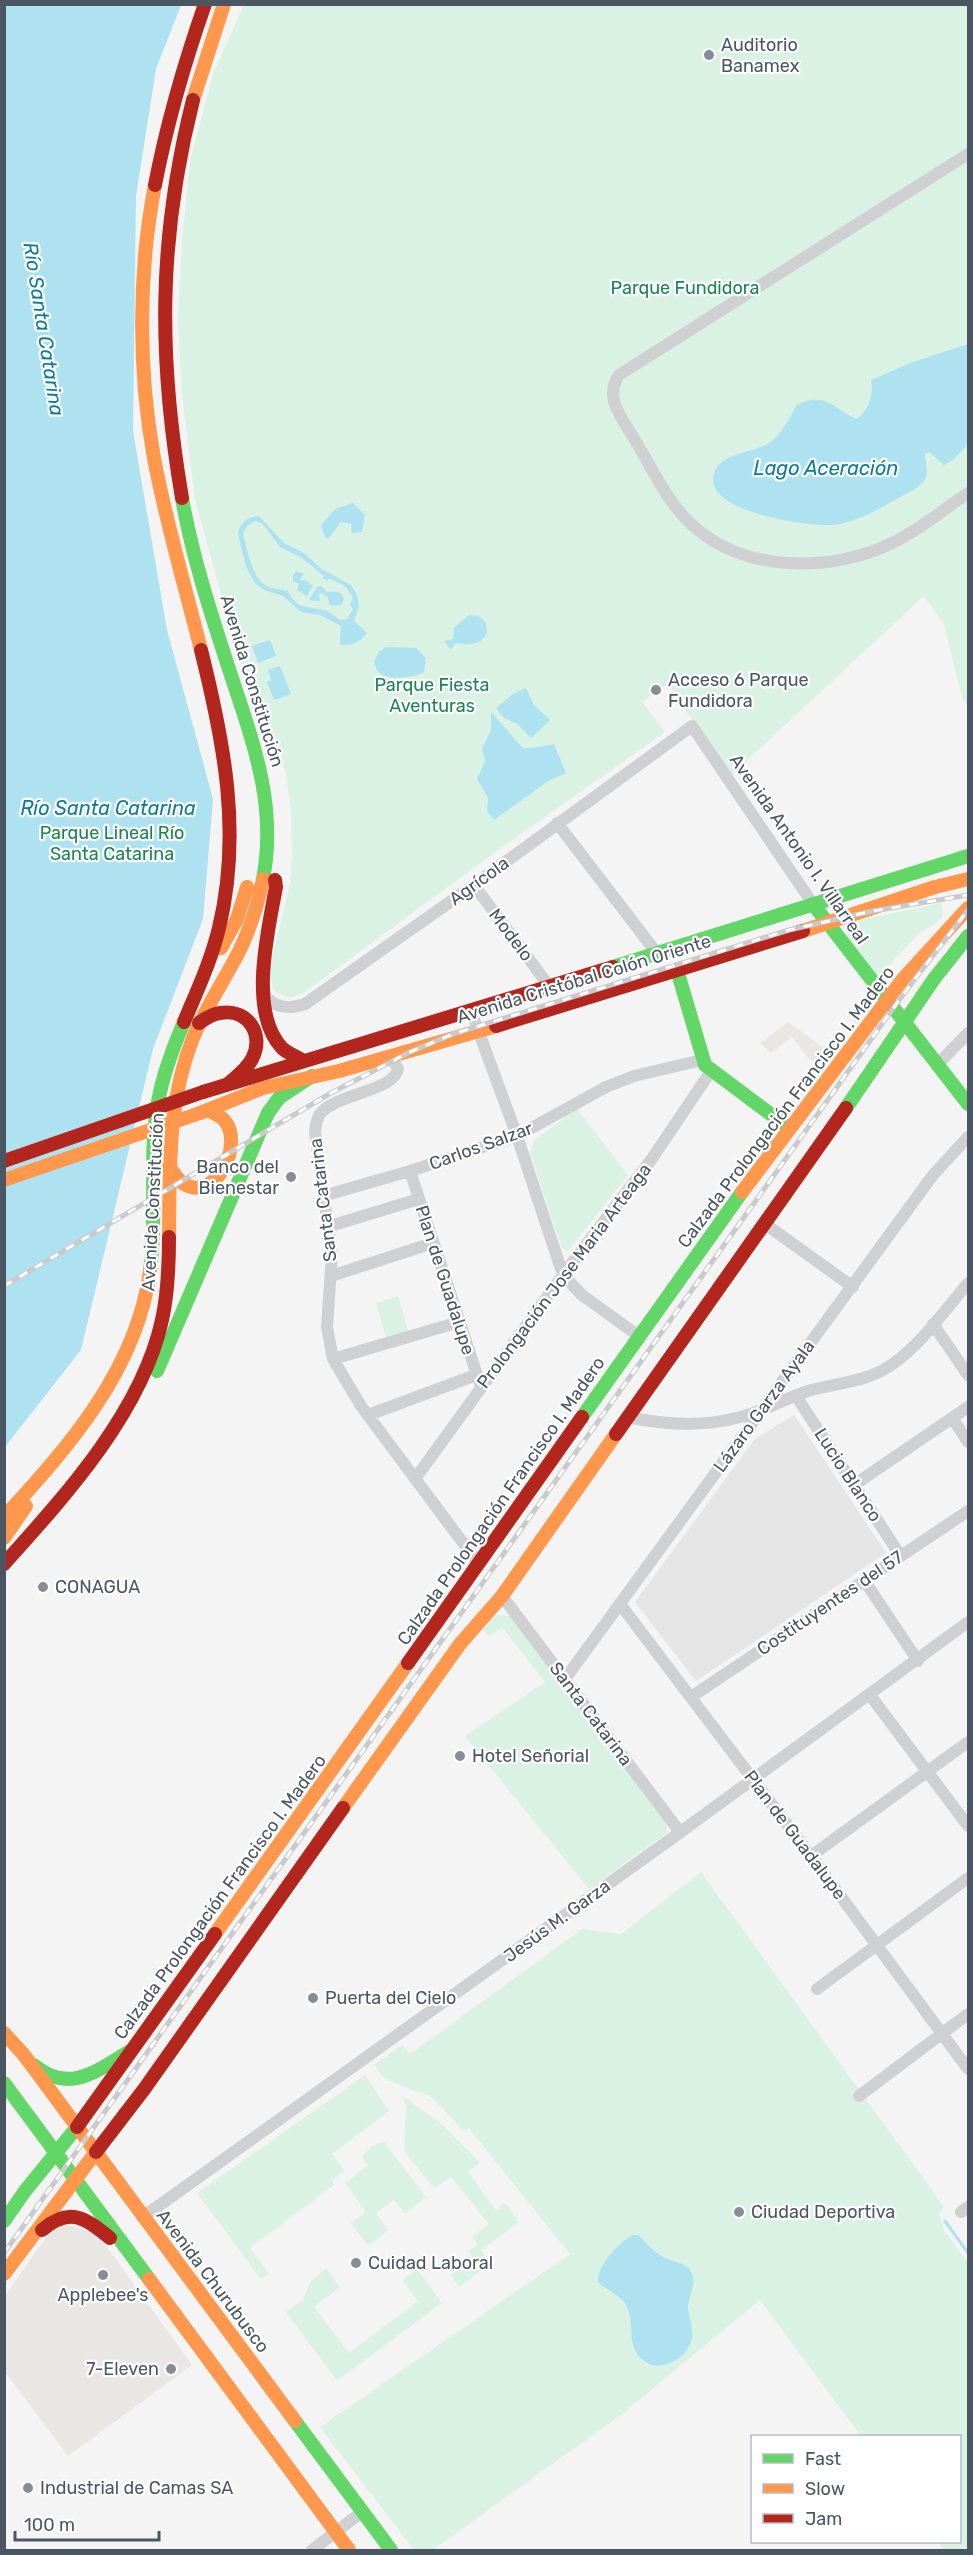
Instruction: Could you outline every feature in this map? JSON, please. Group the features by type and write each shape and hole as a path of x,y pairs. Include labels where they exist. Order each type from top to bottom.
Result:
{"main road":[{"name":"Avenida Constitución","path":"4,1517 51,1465 105,1394 138,1327 152,1267 155,1238 154,1134 161,1087 173,1045 208,964 228,883 231,836 230,790 216,713 159,485 146,386 143,320 147,242 160,155 176,90 205,4"},
{"name":"Avenida Constitución","path":"4,1563 51,1509 119,1416 138,1381 160,1326 168,1286 169,1166 178,1085 200,1023 236,959 252,922 262,884 267,852 265,788 252,734 219,640 180,495 170,434 163,350 166,254 177,167 194,93 224,4"},
{"path":"208,964 229,938 245,897 250,874 258,804 252,734"},
{"path":"267,852 273,865 276,887 262,965 263,992 275,1039 290,1055 302,1060"},
{"name":"Avenida Cristóbal Colón Oriente","path":"4,1161 229,1083 471,1011 969,856"},
{"name":"Avenida Cristóbal Colón Oriente","path":"4,1180 204,1111 263,1088 391,1057 828,923 935,887 969,879"},
{"name":"Avenida Antonio I. Villarreal","path":"813,904 885,1000 969,1104"},
{"name":"Calzada Prolongación Francisco I. Madero","path":"4,2221 77,2127 789,1128 885,1000 914,965 969,908"},
{"path":"4,2274 145,2088 424,1693 460,1644 502,1596 765,1224 947,960 969,936"},
{"path":"677,970 707,1066 789,1128"},
{"path":"200,1023 211,1014 229,1011 241,1015 254,1029 257,1041 256,1053 249,1064 229,1083"},
{"path":"90,1458 120,1430 151,1383 171,1343 247,1157 268,1113 279,1098 312,1076"},
{"path":"169,1166 180,1182 195,1188 208,1185 225,1168 231,1154 230,1130 223,1117 204,1111"},
{"path":"4,1538 51,1465"},
{"name":"Avenida Churubusco","path":"4,2033 24,2055 391,2550"},
{"path":"24,2055 37,2069 48,2075 72,2080 94,2073 130,2052"},
{"path":"4,2083 349,2550"},
{"path":"23,2249 49,2222 63,2215 78,2216 91,2223 128,2252"}],"street":[{"path":"969,154 619,375 612,385 611,394 623,420 673,504 691,525 716,542 742,554 773,562 801,564 831,562 862,554 893,543 969,493"},
{"name":"Agrícola","path":"263,992 279,1007 292,1008 305,1004 474,885 692,726"},
{"name":"Avenida Antonio I. Villarreal","path":"692,726 813,904"},
{"path":"557,824 656,952"},
{"name":"Modelo","path":"474,885 549,986"},
{"path":"471,1011 480,1030 517,1136 563,1275 582,1294 640,1337"},
{"path":"938,1064 969,1033"},
{"name":"Santa Catarina","path":"391,1057 398,1069 391,1080 341,1100 320,1114 315,1132 332,1254 327,1327 333,1359 368,1415 477,1563"},
{"name":"Carlos Salzar","path":"323,1196 410,1172 517,1136 606,1087 634,1076 707,1066"},
{"name":"Prolongación Jose Maria Arteaga","path":"416,1479 563,1275 651,1160 707,1066"},
{"name":"Lázaro Garza Ayala","path":"565,1679 933,1175 969,1137"},
{"name":"Plan de Guadalupe","path":"410,1172 481,1387"},
{"path":"327,1227 419,1199"},
{"path":"765,1224 853,1287"},
{"path":"331,1276 433,1243"},
{"path":"627,1417 705,1424 737,1418 796,1396 858,1382 876,1375 896,1362 969,1283"},
{"path":"333,1359 459,1322"},
{"path":"933,1324 969,1375"},
{"path":"368,1415 476,1375"},
{"name":"Lucio Blanco","path":"796,1396 900,1555"},
{"path":"854,1485 969,1407"},
{"path":"953,1419 969,1442"},
{"name":"Costituyentes del 57","path":"691,1696 969,1511"},
{"path":"864,1580 918,1661"},
{"name":"Santa Catarina","path":"502,1596 680,1832"},
{"name":"Plan de Guadalupe","path":"620,1604 969,2069"},
{"name":"Jesús M. Garza","path":"143,2217 918,1661 969,1622"},
{"path":"870,1695 969,1826"},
{"path":"811,1856 969,1742"},
{"path":"817,1989 969,1878"},
{"path":"859,2096 969,2014"},
{"path":"312,2550 362,2512"}],"shaded area":[{"path":"788,1022 827,1050 818,1065 810,1060 792,1037 771,1053 760,1043"},
{"path":"794,1415 886,1553 696,1681 635,1602 755,1439"},
{"path":"61,2224 97,2233 192,2365 68,2456 5,2372 5,2296 49,2233"}],"green space":[{"name":"Parque Fundidora","path":"244,5 968,5 968,706 962,698 944,624 924,596 730,776 668,684 642,702 665,732 483,861 304,993 290,998 277,993 273,988 269,972 290,883 291,810 285,769 236,648 195,500 182,394 178,316 182,241 190,161 213,74"},
{"path":"942,903 943,916 938,922 920,932 877,979 846,937 849,922"},
{"path":"577,1109 628,1175 568,1251 562,1248 530,1153 534,1140"},
{"path":"398,1296 409,1334 387,1340 376,1303"},
{"path":"494,1615 512,1616 667,1822 667,1833 589,1889 465,1736 545,1682 502,1627 489,1637 483,1629"},
{"name":"Ciudad Deportiva","path":"701,1872 944,2207 939,2214 944,2230 968,2263 968,2550 944,2550 939,2543 961,2543 961,2435 860,2435 760,2300 622,2414 433,2550 414,2550 320,2427 570,2254 469,2128 463,2131 433,2098 385,2079 374,2065 402,2045 410,2054 582,1929 621,1934"},
{"path":"365,2075 389,2111 332,2154 345,2171 332,2180 334,2185 250,2248 269,2274 261,2279 197,2193"},
{"path":"401,2095 442,2124 480,2163 468,2172 496,2210 505,2203 519,2222 481,2250 490,2264 459,2287 451,2275 473,2258 468,2251 477,2244 472,2237 489,2224 451,2177 434,2188 404,2151 406,2105"},
{"path":"384,2142 426,2197 405,2214 394,2200 376,2213 388,2230 368,2246 351,2223 366,2212 345,2183 368,2165 362,2157 374,2145"},
{"path":"326,2268 340,2287 314,2307 349,2353 418,2301 403,2280 417,2269 442,2303 337,2381 286,2312 303,2300 311,2281"}],"water":[{"name":"Río Santa Catarina","path":"5,5 181,5 156,69 136,196 133,431 167,630 213,799 203,919 153,1049 81,1350 5,1447"},
{"name":"Lago Aceración","path":"968,344 968,444 954,459 944,465 929,452 925,454 926,477 921,484 873,512 839,524 799,523 737,506 722,496 714,485 715,471 720,464 726,459 768,444 781,431 797,405 807,401 822,401 857,419 865,411 870,401 871,380 913,362"},
{"path":"353,503 365,515 362,532 352,534 351,524 341,522 328,539 325,537 321,525 335,509"},
{"path":"259,516 284,543 304,553 320,568 351,585 357,595 359,606 354,621 367,633 362,639 352,644 340,645 341,626 320,615 301,612 283,596 264,590 255,583 246,567 238,534 242,523","holes":["255,521 262,523 280,547 302,558 324,576 322,578 327,581 329,578 345,586 353,597 350,605 353,609 347,619 340,620 325,611 301,606 287,589 286,591 272,588 262,583 254,571 243,534 247,526"]},
{"path":"297,571 304,574 299,580 305,580 313,586 307,596 297,590 299,583 293,582 293,575"},
{"path":"321,586 327,592 338,592 342,595 344,600 341,605 330,606 327,596 321,593 319,594 320,601 309,600 317,587"},
{"path":"469,615 479,617 486,623 487,634 473,644 455,643 451,650 444,641 453,639 454,628"},
{"path":"270,640 276,656 258,663 252,646"},
{"path":"386,647 416,648 426,658 424,672 399,678 381,674 376,669 374,661 379,652"},
{"path":"280,666 291,694 274,700 267,682 271,680 268,670"},
{"path":"526,688 534,705 550,720 531,738 517,724 504,718 496,708 513,694"},
{"path":"491,712 523,748 554,744 566,773 548,781 494,820 487,811 488,798 477,779 485,761 482,749 491,730"},
{"path":"633,2235 638,2235 662,2256 688,2268 693,2278 688,2306 692,2338 689,2346 679,2358 665,2365 650,2364 638,2354 632,2341 629,2312 626,2305 621,2298 598,2282 601,2268 610,2255 621,2243"}],"waterway":[{"path":"945,2221 968,2253"}],"railway":[{"path":"4,1286 331,1093 410,1052 453,1034 789,930 873,911 968,895"},
{"path":"4,2253 902,996 968,910"}],"traffic: fast":[{"path":"182,498 202,583 260,771 267,824 267,851 263,879"},
{"path":"613,967 968,856"},
{"path":"813,904 968,1104"},
{"path":"846,1108 934,979 968,936"},
{"path":"677,970 705,1065 789,1128"},
{"path":"150,1271 157,1111 165,1072 184,1022"},
{"path":"157,1371 268,1113 279,1098 312,1076"},
{"path":"582,1417 742,1192"},
{"path":"34,2065 47,2074 71,2079 95,2072 130,2051"},
{"path":"4,2083 149,2279"},
{"path":"4,2221 25,2191 77,2127"},
{"path":"295,2421 391,2550"}],"traffic: slow":[{"path":"193,100 224,4"},
{"path":"155,185 149,218 143,287 145,391 159,482 201,650"},
{"path":"169,1237 172,1136 178,1087 193,1038 202,1018 244,942 263,879"},
{"path":"803,931 935,887 968,879"},
{"path":"221,948 237,919 247,887"},
{"path":"742,1192 903,979 968,908"},
{"path":"200,1113 263,1088 339,1071 496,1026"},
{"path":"169,1166 182,1183 196,1188 207,1185 224,1168 229,1155 230,1130 223,1119 208,1110"},
{"path":"4,1180 200,1113"},
{"path":"4,1517 75,1434 115,1373 131,1341 143,1307 150,1271"},
{"path":"343,1808 460,1644 502,1596 616,1434"},
{"path":"4,1538 26,1506"},
{"path":"215,1934 408,1663"},
{"path":"4,2033 24,2055 295,2421"},
{"path":"4,2274 96,2152"},
{"path":"149,2279 349,2550"}],"traffic: jam":[{"path":"155,185 177,94 205,4"},
{"path":"182,498 169,396 165,298 173,201 181,151 193,100"},
{"path":"184,1022 216,940 226,893 229,857 227,788 223,753 201,650"},
{"path":"275,880 276,887 263,971 266,1014 272,1033 282,1048 302,1060"},
{"path":"496,1026 803,931"},
{"path":"203,1092 613,967"},
{"path":"199,1023 214,1014 230,1013 239,1015 251,1025 255,1033 256,1050 245,1069 229,1083"},
{"path":"4,1161 203,1092"},
{"path":"616,1434 846,1108"},
{"path":"4,1564 76,1481 119,1420 137,1387 152,1354 162,1320 168,1279 169,1237"},
{"path":"408,1663 582,1417"},
{"path":"96,2152 145,2088 343,1808"},
{"path":"77,2127 215,1934"},
{"path":"42,2230 61,2218 69,2217 85,2220 110,2238"}],"place":[{"name":"Auditorio Banamex","path":"709,55"},
{"name":"Acceso 6 Parque Fundidora","path":"656,690"},
{"name":"Banco del Bienestar","path":"291,1177"},
{"name":"CONAGUA","path":"43,1587"},
{"name":"Hotel Señorial","path":"460,1756"},
{"name":"Puerta del Cielo","path":"313,1998"},
{"name":"Ciudad Deportiva","path":"739,2212"},
{"name":"Cuidad Laboral","path":"356,2263"},
{"name":"Applebee's","path":"103,2275"},
{"name":"7-Eleven","path":"171,2369"},
{"name":"Industrial de Camas SA","path":"28,2488"}],"park label":[{"name":"Parque Fiesta Aventuras","path":"432,695"},
{"name":"Parque Lineal Río Santa Catarina","path":"112,843"}]}
